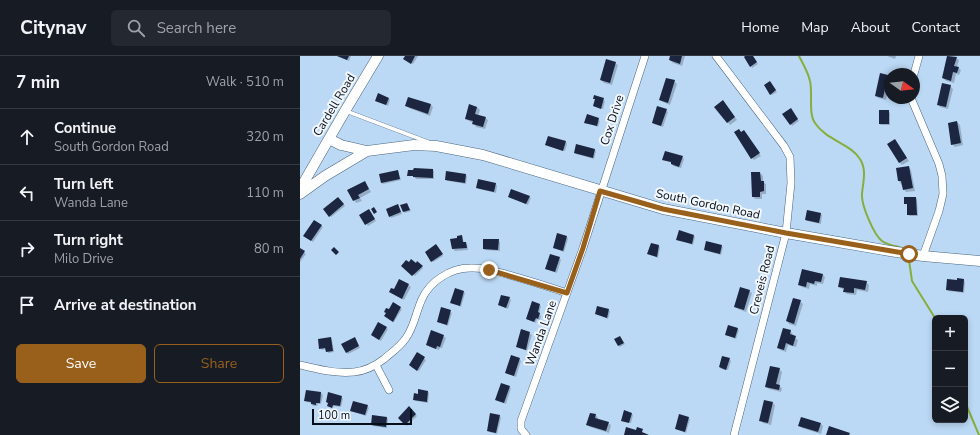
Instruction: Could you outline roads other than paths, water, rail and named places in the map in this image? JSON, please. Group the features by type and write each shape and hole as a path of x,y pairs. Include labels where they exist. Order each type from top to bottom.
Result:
{"street":[{"name":"Cardell Road","path":"300,189 378,56"},
{"name":"Cox Drive","path":"600,191 645,56"},
{"name":"Creveis Road","path":"716,56 784,146 790,157 791,183 786,233 735,435"},
{"path":"916,68 919,56"},
{"path":"913,104 939,164 943,188 940,211 923,256"},
{"name":"South Gordon Road","path":"329,139 341,145 367,151 414,146 436,146 483,155 663,209 786,233 923,256 980,261"},
{"path":"300,194 325,176 367,151"},
{"name":"Wanda Lane","path":"526,435 521,429 521,421 583,248 600,191"},
{"path":"300,365 329,371 356,372 376,365 397,349 406,338 415,321 426,291 445,274 456,270 470,268 489,270 567,293"},
{"path":"376,365 389,390"}],"lane":[{"name":"South Gordon Road","path":"345,111 420,138 436,146"}],"waterway":[{"path":"799,56 807,71 810,81 811,108 815,123 825,134 851,149 860,159 864,172 862,199 875,233 882,241 902,248"},
{"path":"909,260 912,281 933,315"},
{"path":"968,409 979,435"}]}
